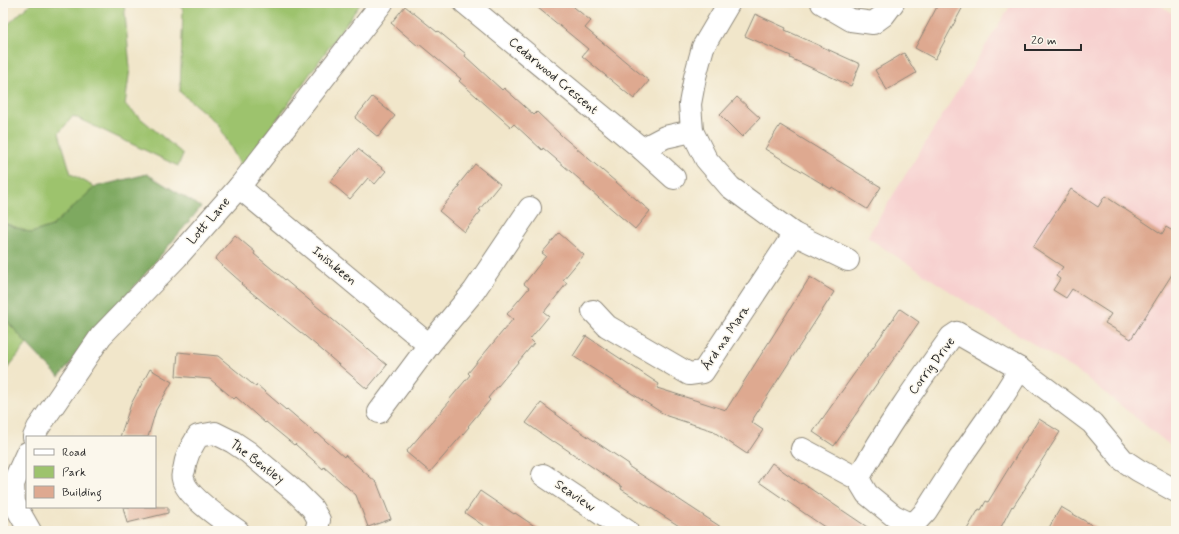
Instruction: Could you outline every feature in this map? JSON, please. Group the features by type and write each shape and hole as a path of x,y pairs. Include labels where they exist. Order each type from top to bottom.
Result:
{"street":[{"name":"Lott Lane","path":"34,436 38,428 101,336 177,258 239,187 382,3"},
{"name":"Cedarwood Crescent","path":"465,3 642,149 674,178"},
{"path":"729,3 703,47 690,104 692,131 706,159 730,187 794,234 848,260"},
{"path":"822,3 851,20 873,23 884,16 893,3"},
{"path":"642,149 665,137 692,131"},
{"name":"Inishkeen","path":"239,187 429,345"},
{"path":"379,412 429,345 474,291 530,208"},
{"name":"Árd na Mara","path":"593,311 607,326 689,374 703,372 794,234"},
{"name":"Corrig Drive","path":"858,479 910,395 951,338 958,333 1020,369"},
{"path":"802,449 858,479 867,494 894,516 913,528 926,511 1020,369 1092,423 1123,460 1176,491"},
{"name":"The Bentley","path":"238,531 190,493 183,478 185,461 188,452 198,436 215,433 248,452 312,508 319,520 316,531"},
{"path":"26,454 13,484 9,507 30,531"},
{"name":"Seaview","path":"543,475 627,531"}],"shaded area":[{"path":"1012,3 1157,3 1176,16 1176,450 1084,376 960,298 867,237"}],"green space":[{"path":"31,3 124,3 130,68 125,105 183,154 178,166 73,116 59,133 71,174 95,187 52,226 31,233 4,223 3,221 3,29"},
{"path":"178,3 361,3 242,168 218,124 180,92 183,10"},
{"path":"147,174 201,207 59,377 27,344 3,316 3,221 4,223 31,233 52,226 95,187"},
{"path":"3,316 27,344 3,374"}],"building":[{"path":"532,3 569,3 591,21 585,28 649,81 634,99 582,56 588,49"},
{"path":"939,3 965,3 935,59 915,48"},
{"path":"405,6 466,54 465,56 502,90 504,88 534,115 537,112 562,136 650,211 635,229 543,148 542,150 514,124 511,127 459,81 461,79 391,23"},
{"path":"755,14 786,28 785,30 860,64 851,86 790,58 791,56 745,36"},
{"path":"904,53 916,73 887,90 875,70"},
{"path":"372,97 395,116 378,137 355,118"},
{"path":"737,97 760,118 742,137 720,115"},
{"path":"780,125 881,187 867,209 832,187 831,189 765,149"},
{"path":"358,149 386,171 375,184 368,178 350,199 330,182"},
{"path":"475,164 500,184 464,232 439,211 460,186 458,185"},
{"path":"1071,189 1098,207 1105,196 1162,234 1166,227 1176,233 1176,268 1131,339 1105,323 1111,314 1072,289 1066,298 1053,290 1060,279 1056,276 1063,267 1033,247"},
{"path":"559,233 584,255 563,280 567,283 544,312 549,316 530,339 534,343 488,398 490,400 468,426 469,427 430,472 406,452 450,401 449,400 470,375 468,373 513,319 507,314 529,288 524,284 546,256 542,253"},
{"path":"235,235 255,252 254,254 387,365 367,389 241,284 242,283 215,259"},
{"path":"810,277 834,292 751,422 763,430 747,454 714,431 667,416 573,356 586,336 659,384 657,388 726,410"},
{"path":"900,309 919,322 834,446 813,432"},
{"path":"178,352 218,356 256,387 257,385 316,434 317,433 344,457 345,455 377,483 391,519 368,527 356,495 324,467 323,469 295,444 294,445 266,422 265,423 236,397 234,399 210,379 176,376"},
{"path":"150,369 172,382 156,410 148,436 120,436 131,404"},
{"path":"541,403 572,426 629,464 628,466 727,531 687,531 621,489 622,487 526,423"},
{"path":"1039,419 1060,432 1013,507 1012,506 999,531 966,531 979,509 981,510 986,501 988,502"},
{"path":"772,463 801,484 802,483 873,531 831,531 820,524 759,482"},
{"path":"480,491 542,531 491,531 465,513"},
{"path":"168,507 168,513 127,523 123,508"},
{"path":"1061,507 1102,531 1047,531"}]}
